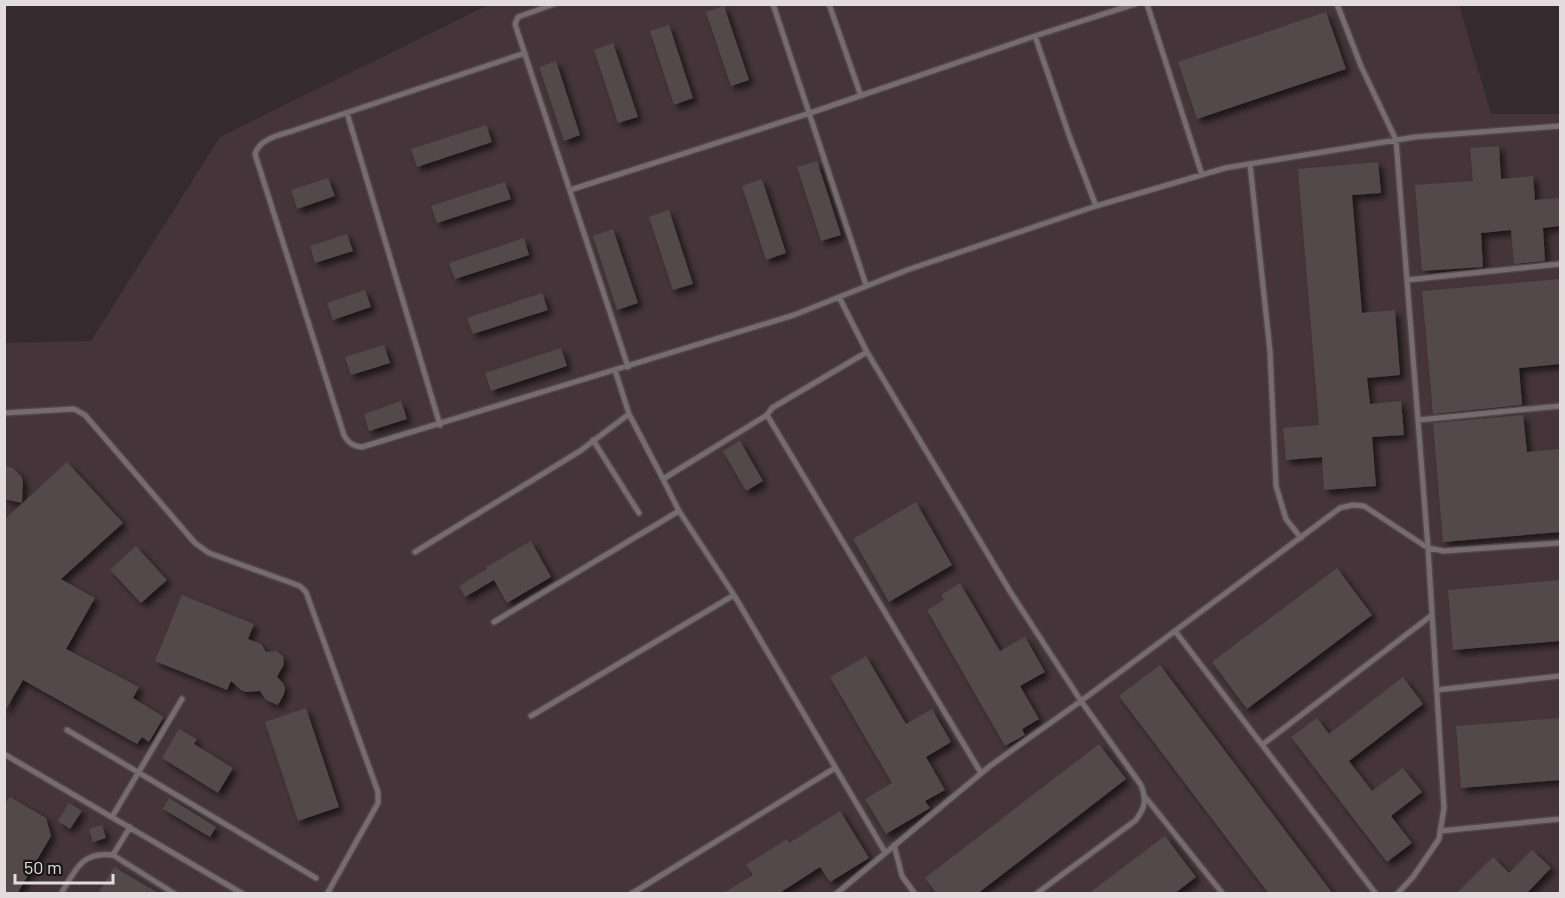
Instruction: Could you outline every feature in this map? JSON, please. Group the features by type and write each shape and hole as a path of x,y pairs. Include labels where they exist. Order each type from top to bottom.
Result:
{"lane":[{"path":"555,4 518,17 515,24 628,367"},
{"path":"773,4 866,285"},
{"path":"829,4 861,96"},
{"path":"570,190 810,113 1135,4"},
{"path":"1147,4 1202,175"},
{"path":"1337,4 1361,66 1396,140 1428,548 1444,808 1439,839 1413,877 1397,894"},
{"path":"1035,36 1096,206"},
{"path":"525,53 265,141 257,147 255,154 346,439 352,444 362,447 440,425 794,315 866,285 1096,206 1225,168 1396,140 1560,126"},
{"path":"347,113 440,425"},
{"path":"1250,164 1270,351 1276,486 1286,519 1301,538"},
{"path":"1407,280 1560,264"},
{"path":"839,297 867,352 1011,593 1081,701 1141,785 1146,798 1223,894"},
{"path":"663,479 767,415 772,408 867,352"},
{"path":"615,370 629,414 679,511 734,595 885,852"},
{"path":"1418,420 1560,406"},
{"path":"4,412 74,409 80,412 195,543 209,553 300,586 306,592 378,792 378,803 327,894"},
{"path":"415,552 580,451 629,414"},
{"path":"767,415 981,773"},
{"path":"593,440 639,513"},
{"path":"836,894 981,773 1340,508 1353,505 1364,506 1428,548 1444,551 1560,543"},
{"path":"494,622 679,511"},
{"path":"531,716 734,595"},
{"path":"1262,745 1432,615"},
{"path":"1175,631 1376,894"},
{"path":"1437,690 1560,676"},
{"path":"112,817 182,699"},
{"path":"67,730 316,878"},
{"path":"4,754 243,894"},
{"path":"631,894 835,768"},
{"path":"1036,894 1136,820 1145,807 1146,798"},
{"path":"1440,831 1560,819"},
{"path":"113,855 130,827"},
{"path":"894,844 902,876 915,894"},
{"path":"62,894 79,863 103,854 113,855 175,894"}],"shaded area":[{"path":"488,5 1459,5 1491,114 1560,114 1560,893 5,893 4,343 91,341 220,137"}],"building":[{"path":"724,6 749,80 731,86 706,12"},
{"path":"1326,12 1346,69 1197,119 1178,62"},
{"path":"669,25 693,98 674,105 650,31"},
{"path":"613,43 638,117 618,123 594,50"},
{"path":"556,61 580,135 564,141 539,67"},
{"path":"486,125 492,142 417,167 411,149"},
{"path":"1499,146 1501,179 1533,176 1535,200 1560,198 1560,226 1543,228 1545,261 1514,264 1511,230 1481,233 1483,267 1422,271 1415,185 1473,181 1470,148"},
{"path":"817,161 841,235 821,241 797,167"},
{"path":"1378,162 1381,193 1352,195 1362,313 1395,310 1400,375 1367,378 1370,404 1401,401 1404,435 1372,437 1376,486 1324,490 1322,457 1286,460 1283,428 1319,425 1298,169"},
{"path":"328,178 335,196 297,209 291,190"},
{"path":"762,179 786,253 766,260 742,186"},
{"path":"505,182 511,199 437,223 431,206"},
{"path":"669,210 693,284 673,290 649,217"},
{"path":"613,229 638,303 617,310 593,236"},
{"path":"347,234 353,251 315,263 310,246"},
{"path":"524,238 529,255 455,279 449,263"},
{"path":"1560,279 1560,364 1519,368 1522,405 1433,414 1422,291"},
{"path":"365,290 371,307 333,320 327,303"},
{"path":"542,293 548,310 473,334 467,318"},
{"path":"384,345 390,363 351,375 345,357"},
{"path":"561,348 567,366 491,391 485,373"},
{"path":"401,401 407,419 369,431 364,414"},
{"path":"1523,415 1527,452 1560,449 1560,532 1443,542 1433,423"},
{"path":"740,441 763,481 746,491 723,451"},
{"path":"67,462 123,523 61,579 95,598 66,649 139,687 133,698 164,717 149,742 142,737 137,744 23,680 4,713 4,520"},
{"path":"4,466 13,468 21,476 23,481 22,503 4,499"},
{"path":"916,502 952,565 889,602 853,539"},
{"path":"531,541 551,577 507,603 494,580 465,597 459,586 487,569 486,567"},
{"path":"136,546 167,580 141,603 110,570"},
{"path":"1337,568 1372,615 1247,709 1212,662"},
{"path":"1560,580 1560,641 1453,650 1448,590"},
{"path":"960,583 1000,651 1025,637 1045,672 1020,686 1039,719 1022,729 1025,735 1005,746 927,610 944,600 941,595"},
{"path":"182,595 254,624 248,639 261,644 266,652 276,651 283,656 284,664 277,677 285,688 278,705 266,700 260,691 246,692 231,681 227,690 155,661"},
{"path":"866,656 906,724 932,709 951,742 926,757 945,790 925,801 930,808 886,834 865,799 892,783 830,677"},
{"path":"1160,665 1333,894 1269,894 1119,696"},
{"path":"1403,677 1423,704 1349,761 1372,791 1403,768 1422,792 1391,816 1412,843 1387,862 1291,737 1317,718 1329,734"},
{"path":"306,708 339,807 298,821 265,722"},
{"path":"1560,718 1560,780 1461,788 1456,726"},
{"path":"179,729 197,739 194,744 233,768 218,793 162,758"},
{"path":"1099,744 1126,779 977,894 937,894 925,878"},
{"path":"10,797 46,818 51,836 17,894 4,894 4,805"},
{"path":"169,798 216,827 210,837 163,809"},
{"path":"69,803 82,811 70,829 58,821"},
{"path":"840,811 869,858 830,882 820,867 778,894 722,894 753,875 746,865 787,839 789,843"},
{"path":"102,825 106,838 93,842 89,829"},
{"path":"1165,836 1196,877 1174,894 1088,894"},
{"path":"1532,850 1551,868 1526,894 1456,894 1493,857 1509,873"},
{"path":"114,867 160,894 98,894"}]}
